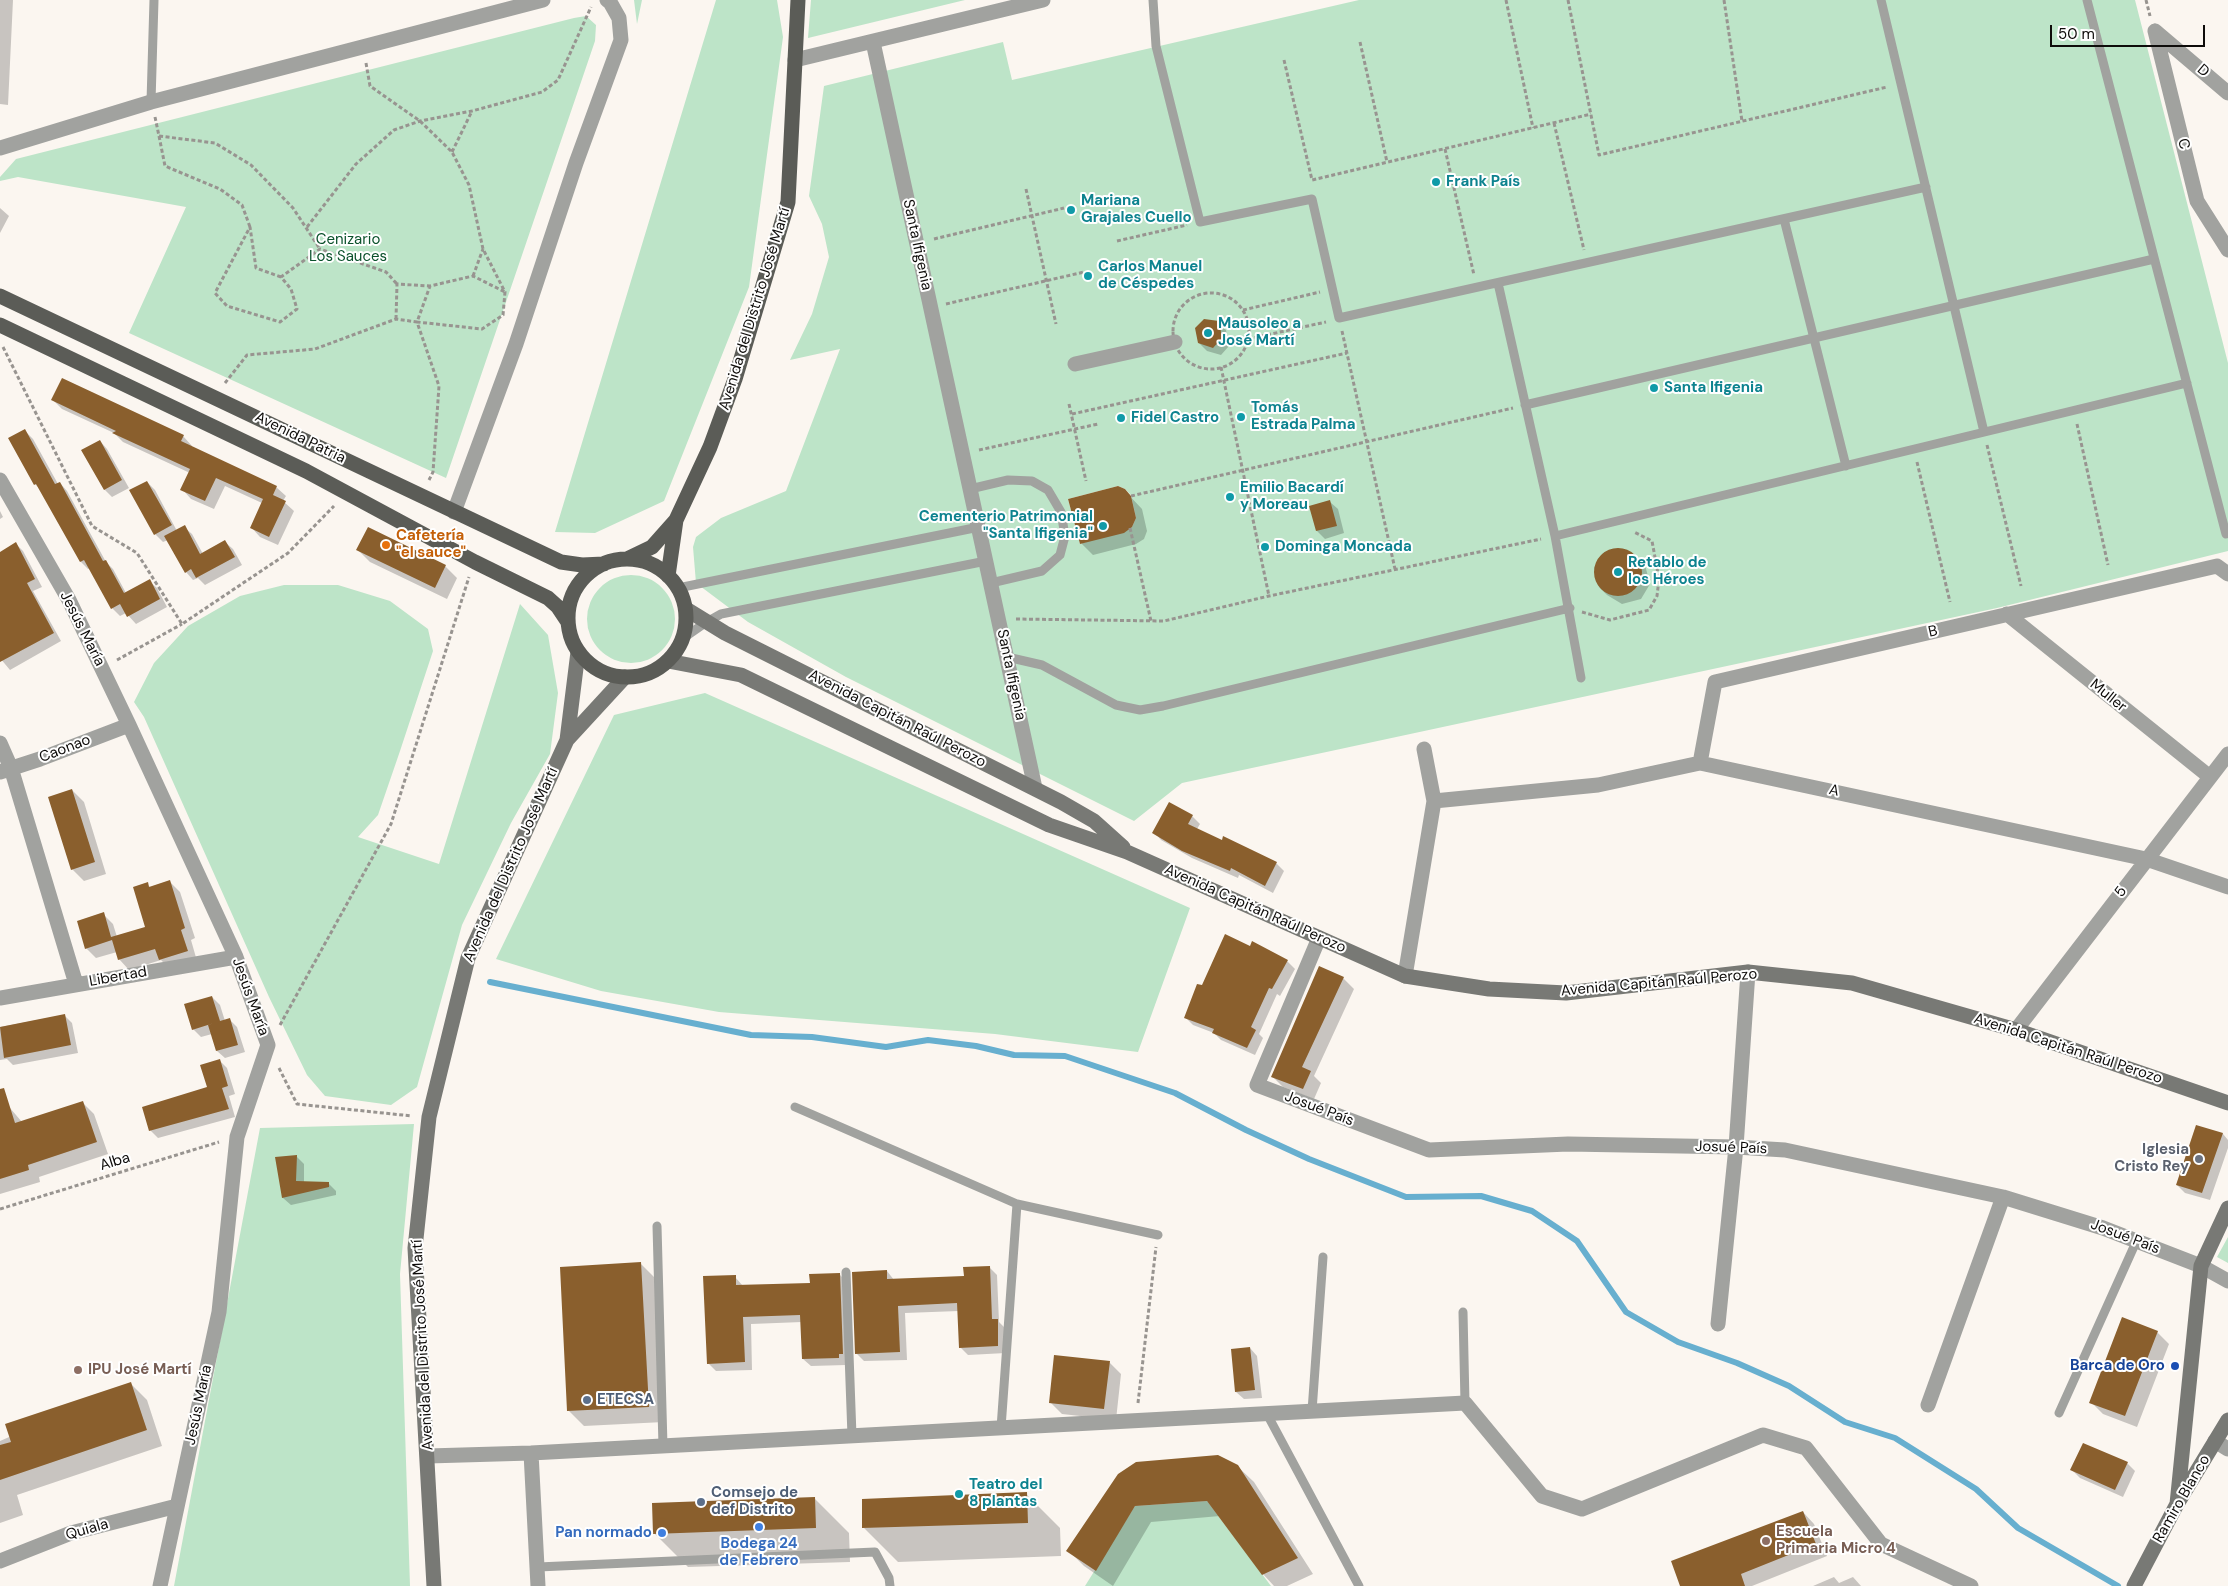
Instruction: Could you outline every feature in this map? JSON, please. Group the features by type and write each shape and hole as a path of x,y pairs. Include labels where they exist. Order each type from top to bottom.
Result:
{"main road":[{"name":"Avenida del Distrito José Martí","path":"627,559 652,547 676,520 710,447 735,379 788,202 798,0"},
{"name":"Avenida Patria","path":"0,296 561,562 582,565 604,564"},
{"name":"Avenida Patria","path":"0,325 297,467 475,562 548,598 558,607 568,622"},
{"name":"Avenida del Distrito José Martí","path":"668,576 676,520"},
{"path":"627,559 650,564 668,576 678,588 686,609 686,623 682,639 668,661 642,675 625,677 599,670 578,652 571,636 568,622 571,599 584,578 604,564 627,559"},
{"name":"Avenida Capitán Raúl Perozo","path":"686,609 705,623 1061,802 1094,821 1128,852"},
{"name":"Avenida del Distrito José Martí","path":"434,1586 416,1248 429,1117 468,958 567,740 578,652"},
{"name":"Avenida Capitán Raúl Perozo","path":"668,661 740,675 1049,825 1128,852 1405,976 1489,989 1566,993 1748,972 1852,983 2016,1030 2228,1103"},
{"name":"Avenida del Distrito José Martí","path":"567,740 625,677"},
{"path":"1049,825 1062,824 1067,819 1067,812 1061,802"},
{"path":"2177,1504 2201,1266 2228,1208"},
{"name":"Ramiro Blanco","path":"2136,1583 2177,1504 2222,1445 2228,1420"}],"street":[{"path":"0,148 151,102 543,0"},
{"path":"454,512 516,344 576,163 621,40 619,18 607,0"},
{"path":"795,60 1043,0"},
{"name":"D","path":"2155,31 2228,92"},
{"name":"C","path":"2155,31 2197,201 2228,250"},
{"name":"Santa Ifigenia","path":"873,42 1035,788"},
{"path":"1075,364 1174,342"},
{"name":"Jesús María","path":"0,480 68,600 129,725 236,957 268,1046 236,1137 219,1312 160,1586"},
{"name":"B","path":"1700,762 1715,682 2217,566 2228,574"},
{"name":"Muller","path":"2007,614 2210,777"},
{"name":"Caonao","path":"6,770 40,760 129,725"},
{"path":"0,743 6,770 76,984"},
{"path":"1405,976 1434,801 1424,749"},
{"name":"5","path":"2016,1030 2228,754"},
{"name":"A","path":"1434,801 1598,785 1700,762 2146,859 2228,887"},
{"name":"Josué País","path":"1319,938 1257,1085 1429,1150 1568,1144 1736,1147 1785,1150 2003,1197 2103,1228 2201,1266 2228,1281"},
{"name":"Libertad","path":"0,998 236,957"},
{"path":"1718,1324 1736,1147 1748,972"},
{"path":"1928,1405 2003,1197"},
{"path":"428,1456 531,1453 1465,1403 1542,1496 1582,1509 1763,1434 1806,1448 1881,1544 1971,1586"},
{"path":"531,1453 538,1586"},
{"name":"Quiala","path":"0,1561 71,1533 177,1506"}],"lane":[{"path":"151,102 154,0"},
{"path":"1153,0 1156,46 1200,222 1312,199 1339,318 1926,187"},
{"path":"1882,0 1984,432"},
{"path":"2087,0 2226,534"},
{"path":"1784,219 1846,466"},
{"path":"1525,405 2154,259"},
{"path":"1498,283 1556,536 1581,678"},
{"path":"1556,536 2187,383"},
{"path":"970,489 1008,480 1032,481 1048,490 1061,512 1065,536 1060,555 1042,571 991,583"},
{"path":"678,588 979,527"},
{"path":"682,639 721,614 986,561"},
{"path":"1007,658 1042,665 1116,705 1140,710 1570,608"},
{"path":"795,1107 1017,1204 1158,1235"},
{"path":"1001,1428 1017,1204"},
{"path":"657,1226 663,1446"},
{"path":"2059,1413 2136,1242"},
{"path":"1312,1411 1323,1257"},
{"path":"846,1272 852,1436"},
{"path":"1463,1312 1465,1403"},
{"path":"1267,1414 1359,1586"},
{"path":"538,1567 875,1552 889,1578 890,1586"}],"path":[{"path":"307,227 362,159 394,130 420,120 472,111 542,92 558,80 594,0"},
{"path":"1506,0 1533,128"},
{"path":"1568,0 1599,155 1901,83"},
{"path":"1724,0 1742,121"},
{"path":"1360,42 1387,162"},
{"path":"217,398 227,378 247,355 315,349 396,320 482,329 502,315 505,292 484,249 469,185 452,152 420,120 370,86 364,48"},
{"path":"1284,60 1312,180 1591,114"},
{"path":"151,102 165,166 220,189 242,205 250,228 256,268 281,277 291,289 297,309 280,322 227,306 215,293 250,228"},
{"path":"452,152 472,111"},
{"path":"1554,122 1587,263"},
{"path":"159,136 215,143 251,165 293,208 320,249 386,272 397,284 430,286 472,276 505,292"},
{"path":"1444,149 1476,288"},
{"path":"1026,189 1056,324"},
{"path":"917,243 1064,208"},
{"path":"1117,241 1200,222"},
{"path":"281,277 320,249"},
{"path":"472,276 484,249"},
{"path":"931,308 1084,272"},
{"path":"396,320 397,284"},
{"path":"421,496 433,472 439,386 417,322 430,286"},
{"path":"1243,310 1332,289"},
{"path":"1213,293 1224,296 1235,302 1243,310 1249,329 1248,338 1238,357 1221,367 1209,369 1198,366 1188,361 1174,342 1175,318 1181,308 1201,294 1213,293"},
{"path":"1248,338 1339,318 1396,569"},
{"path":"0,340 92,526 137,553 182,624"},
{"path":"1072,414 1347,353"},
{"path":"1221,367 1269,596"},
{"path":"1069,404 1086,481"},
{"path":"1131,496 1525,405"},
{"path":"2074,410 2108,565"},
{"path":"963,454 1098,424"},
{"path":"1984,432 2021,586"},
{"path":"1914,449 1950,602"},
{"path":"102,668 182,624 288,553 347,494"},
{"path":"1570,608 1610,620 1649,610 1657,596 1659,579 1652,541 1615,522"},
{"path":"1130,528 1151,621"},
{"path":"998,618 1164,621 1269,596 1556,536"},
{"path":"429,1117 297,1104 268,1046 310,975 391,824 475,562"},
{"name":"Alba","path":"0,1209 236,1137"},
{"path":"1136,1421 1158,1235"}],"green space":[{"path":"634,0 642,0 637,24"},
{"path":"716,0 777,0 783,37 749,287 664,501 595,533 555,532"},
{"path":"811,0 965,0 808,38"},
{"name":"Santa Ifigenia","path":"1359,0 2135,0 2228,363 2228,551 1997,608 1182,783 1134,821 846,677 748,622 696,583 693,547 696,537 721,518 786,491 840,349 790,360 812,314 829,257 822,224 809,196 824,86 1003,42 1012,80","holes":["1118,486 1125,489 1131,495 1136,518 1132,527 1080,544 1068,499"]},
{"name":"Cenizario Los Sauces","path":"586,16 596,25 595,41 446,478 129,333 186,207 18,177 0,181 0,177 16,159"},
{"path":"631,575 648,578 656,582 668,594 672,602 675,619 672,636 668,644 656,656 648,660 631,663 614,660 606,656 594,644 590,636 587,619 590,602 594,594 606,582 614,578"},
{"path":"284,585 338,585 390,601 428,629 433,651 400,751 378,815 358,837 439,864 520,604 548,635 558,693 550,754 511,823 462,925 417,1087 391,1105 325,1096 307,1075 269,997 144,717 134,702 154,663 188,626 240,596"},
{"path":"705,693 1190,908 1138,1052 995,1034 719,1012 601,991 496,959 614,715"},
{"path":"414,1124 400,1274 410,1586 174,1586 260,1128"},
{"path":"2228,1237 2228,1263 2217,1257"},
{"path":"1207,1501 1271,1586 1085,1586 1135,1506"}],"building":[{"name":"Mausoleo a José Martí","path":"1204,319 1219,321 1222,338 1213,348 1198,343 1195,328"},
{"path":"62,378 184,435 181,441 277,486 273,495 286,501 269,537 250,528 263,499 216,478 205,501 180,490 190,469 112,433 116,431 51,400"},
{"path":"25,429 55,484 60,482 103,561 106,560 124,593 150,579 160,599 127,617 120,604 111,609 84,560 80,562 8,438"},
{"path":"100,440 122,480 104,490 81,450"},
{"path":"147,481 172,525 154,535 129,490"},
{"path":"1118,486 1125,489 1131,496 1136,518 1132,527 1124,533 1080,544 1068,499"},
{"path":"1330,500 1337,526 1316,531 1309,506"},
{"path":"185,525 200,554 225,540 235,557 196,578 191,569 185,573 164,536"},
{"path":"368,527 446,565 435,588 356,550"},
{"path":"16,542 35,579 27,583 54,633 0,662 0,552"},
{"name":"Retablo de los Héroes","path":"1618,548 1627,550 1635,555 1640,563 1642,572 1640,581 1635,589 1627,594 1618,596 1609,594 1601,589 1596,581 1594,572 1596,563 1601,555 1609,550"},
{"path":"72,789 95,862 71,870 48,797"},
{"path":"1169,802 1193,815 1188,824 1222,840 1223,836 1277,862 1265,886 1231,868 1230,871 1182,851 1152,833"},
{"path":"170,880 185,928 181,930 188,951 159,960 155,949 118,960 112,940 85,949 77,921 104,912 111,937 145,927 133,887 148,882 149,887"},
{"path":"1225,934 1250,946 1252,941 1288,960 1272,989 1269,988 1251,1027 1256,1030 1247,1048 1212,1033 1214,1029 1184,1018 1197,984 1202,985"},
{"path":"1319,966 1344,977 1302,1067 1311,1071 1303,1089 1271,1077"},
{"path":"212,996 220,1021 230,1018 238,1045 216,1051 208,1025 214,1023 192,1030 184,1004"},
{"path":"65,1014 71,1045 4,1058 0,1027"},
{"path":"220,1059 228,1086 222,1088 229,1109 149,1131 142,1107 207,1087 200,1065"},
{"path":"4,1088 15,1123 83,1101 97,1142 28,1165 29,1170 0,1179 0,1089"},
{"name":"Iglesia Cristo Rey","path":"2196,1125 2223,1133 2202,1193 2176,1185"},
{"path":"297,1155 296,1181 329,1182 329,1187 282,1198 275,1157"},
{"path":"641,1262 649,1407 567,1411 560,1267"},
{"path":"990,1266 992,1319 998,1319 998,1346 959,1348 957,1303 898,1306 900,1352 855,1354 852,1272 887,1270 887,1279 964,1276 963,1267"},
{"path":"840,1273 843,1354 839,1354 839,1358 802,1359 800,1315 743,1317 745,1362 707,1364 703,1276 736,1275 736,1285 810,1283 809,1274"},
{"path":"2122,1317 2158,1331 2125,1416 2089,1403"},
{"path":"1250,1347 1255,1390 1235,1392 1231,1349"},
{"path":"1054,1355 1110,1361 1104,1409 1049,1403"},
{"path":"131,1382 147,1430 0,1480 0,1445 11,1442 5,1424"},
{"path":"2083,1443 2128,1462 2115,1490 2070,1470"},
{"path":"1218,1455 1238,1465 1298,1558 1262,1575 1207,1501 1135,1506 1096,1571 1066,1551 1118,1474 1136,1462"},
{"path":"1027,1492 1028,1523 862,1528 862,1499"},
{"path":"815,1497 816,1528 653,1534 652,1503"},
{"path":"1803,1511 1816,1544 1741,1574 1745,1586 1680,1586 1671,1561"}],"waterway":[{"path":"490,982 751,1035 812,1037 886,1047 928,1040 976,1046 1014,1055 1065,1056 1175,1093 1246,1130 1309,1159 1406,1197 1481,1196 1532,1211 1577,1241 1626,1312 1678,1342 1737,1363 1789,1386 1845,1422 1895,1438 1976,1489 2018,1528 2118,1586"}],"place":[{"name":"Frank País","path":"1436,182"},
{"name":"Mariana Grajales Cuello","path":"1071,210"},
{"name":"Carlos Manuel de Céspedes","path":"1088,276"},
{"name":"Mausoleo a José Martí","path":"1208,333"},
{"name":"Santa Ifigenia","path":"1654,388"},
{"name":"Tomás Estrada Palma","path":"1241,417"},
{"name":"Fidel Castro","path":"1121,418"},
{"name":"Emilio Bacardí y Moreau","path":"1230,497"},
{"name":"Cementerio Patrimonial \"Santa Ifigenia\"","path":"1103,526"},
{"name":"Cafetería \"el sauce\"","path":"386,545"},
{"name":"Dominga Moncada","path":"1265,547"},
{"name":"Retablo de los Héroes","path":"1618,572"},
{"name":"Iglesia Cristo Rey","path":"2199,1159"},
{"name":"Barca de Oro","path":"2175,1366"},
{"name":"IPU José Martí","path":"78,1370"},
{"name":"ETECSA","path":"587,1400"},
{"name":"Teatro del 8 plantas","path":"959,1494"},
{"name":"Comsejo de def Distrito","path":"701,1502"},
{"name":"Bodega 24 de Febrero","path":"759,1527"},
{"name":"Pan normado","path":"662,1533"},
{"name":"Escuela Primaria Micro 4","path":"1766,1541"}]}
